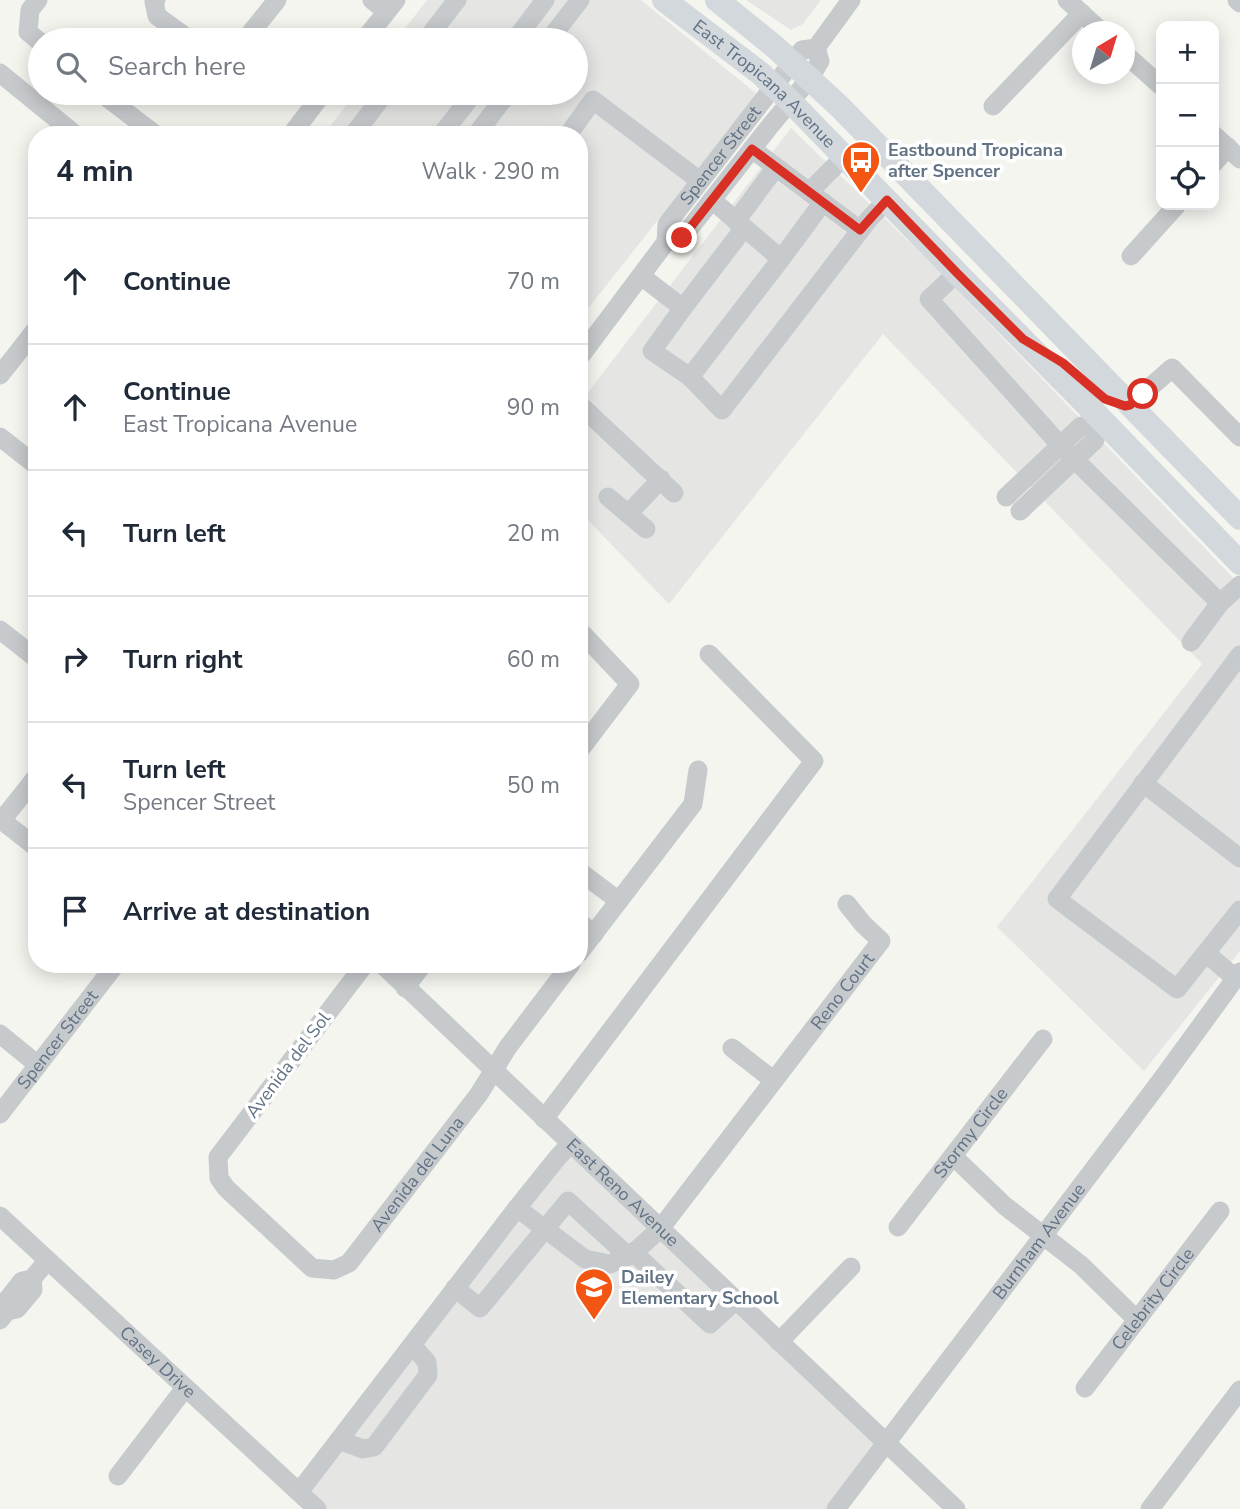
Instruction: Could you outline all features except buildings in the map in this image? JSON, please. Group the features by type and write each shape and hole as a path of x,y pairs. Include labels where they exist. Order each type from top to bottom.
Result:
{"main road":[{"name":"East Tropicana Avenue","path":"664,0 782,93 1240,563"},
{"name":"East Tropicana Avenue","path":"724,2 801,70 1240,518"},
{"path":"1023,339 1063,363 1105,399 1125,406 1130,405"},
{"path":"1097,419 1108,414 1118,418 1181,474 1220,497"}],"street":[{"path":"28,28 30,10 38,0"},
{"path":"156,0 154,2 157,16 174,28"},
{"path":"255,28 277,0"},
{"path":"435,28 457,0"},
{"path":"524,28 545,0"},
{"path":"558,28 580,0"},
{"name":"Spencer Street","path":"588,346 666,242 667,224 700,181 801,70 820,61 816,48 851,0"},
{"path":"371,28 384,4"},
{"path":"993,106 1075,7 1090,21"},
{"path":"1135,61 1159,84"},
{"path":"0,73 28,96"},
{"name":"Spencer Street","path":"666,242 682,238 752,149 782,93"},
{"path":"574,126 593,100 700,181"},
{"path":"39,105 65,126"},
{"path":"117,105 144,126"},
{"path":"298,126 314,105"},
{"path":"360,126 376,105"},
{"path":"448,126 465,105"},
{"path":"483,126 499,105"},
{"path":"752,149 860,230"},
{"path":"690,377 781,259 816,197 845,156"},
{"path":"776,167 740,225 652,351 690,377 722,410 860,230 887,200"},
{"path":"712,200 781,259"},
{"path":"1131,257 1173,210"},
{"path":"957,273 929,299 1061,446 1220,603"},
{"path":"641,276 683,308"},
{"path":"0,375 28,339"},
{"path":"1130,405 1172,368 1240,437"},
{"path":"588,412 667,486 628,514"},
{"path":"1006,497 1081,426 1097,419 1095,440 1020,511"},
{"path":"0,437 28,459"},
{"path":"608,497 646,529"},
{"path":"1191,642 1220,603 1240,584"},
{"path":"0,630 28,650"},
{"path":"588,640 630,684 588,739"},
{"path":"544,1119 814,761 709,654"},
{"path":"1240,655 1057,899 1177,989 1240,910"},
{"path":"588,927 619,901 692,804 698,770"},
{"path":"1143,783 1240,858"},
{"path":"28,787 1,820 28,841"},
{"path":"588,878 619,901"},
{"name":"Reno Court","path":"631,1254 660,1229 881,941 847,904"},
{"path":"1206,953 1238,975"},
{"name":"Spencer Street","path":"0,1114 109,973"},
{"name":"Avenida del Sol","path":"334,1270 312,1268 226,1188 219,1178 218,1157 358,973"},
{"name":"East Reno Avenue","path":"391,973 956,1509"},
{"path":"405,988 416,973"},
{"name":"Avenida del Luna","path":"334,1270 348,1263 479,1094 508,1047 564,973"},
{"name":"Burnham Avenue","path":"836,1509 1238,975"},
{"path":"0,1034 38,1065"},
{"name":"Stormy Circle","path":"898,1227 1043,1039"},
{"path":"732,1048 773,1080"},
{"path":"299,1493 517,1208 570,1144"},
{"path":"953,1156 1005,1206 1081,1265 1137,1320"},
{"path":"455,1288 480,1308 568,1201 710,1324 736,1300"},
{"path":"517,1208 586,1259 610,1264 631,1254"},
{"name":"Celebrity Circle","path":"1085,1388 1220,1211"},
{"name":"Casey Drive","path":"0,1216 317,1509"},
{"path":"3,1316 18,1309 33,1290 32,1279 47,1261"},
{"path":"779,1342 851,1268"},
{"path":"339,1440 363,1449 374,1447 428,1375 427,1362 412,1345"},
{"path":"118,1476 185,1388"},
{"path":"1150,1509 1240,1390"}],"shaded area":[{"path":"427,0 641,0 757,94 588,309 588,126 330,126 347,105 588,105 588,28 405,28"},
{"path":"746,0 821,0 803,24 791,30"},
{"path":"791,128 932,264 1240,585 1240,951 1144,1071 997,927 1202,664 883,334 669,604 588,520 588,392"},
{"name":"Dailey Elementary School","path":"570,1144 887,1442 836,1509 317,1509 299,1493"}],"place":[{"name":"Eastbound Tropicana after Spencer","path":"861,194"},
{"name":"Dailey Elementary School","path":"594,1321"}],"route":[{"path":"682,238 752,149 860,230 887,200 1023,339 1063,363 1105,399 1125,406 1143,394"}]}
